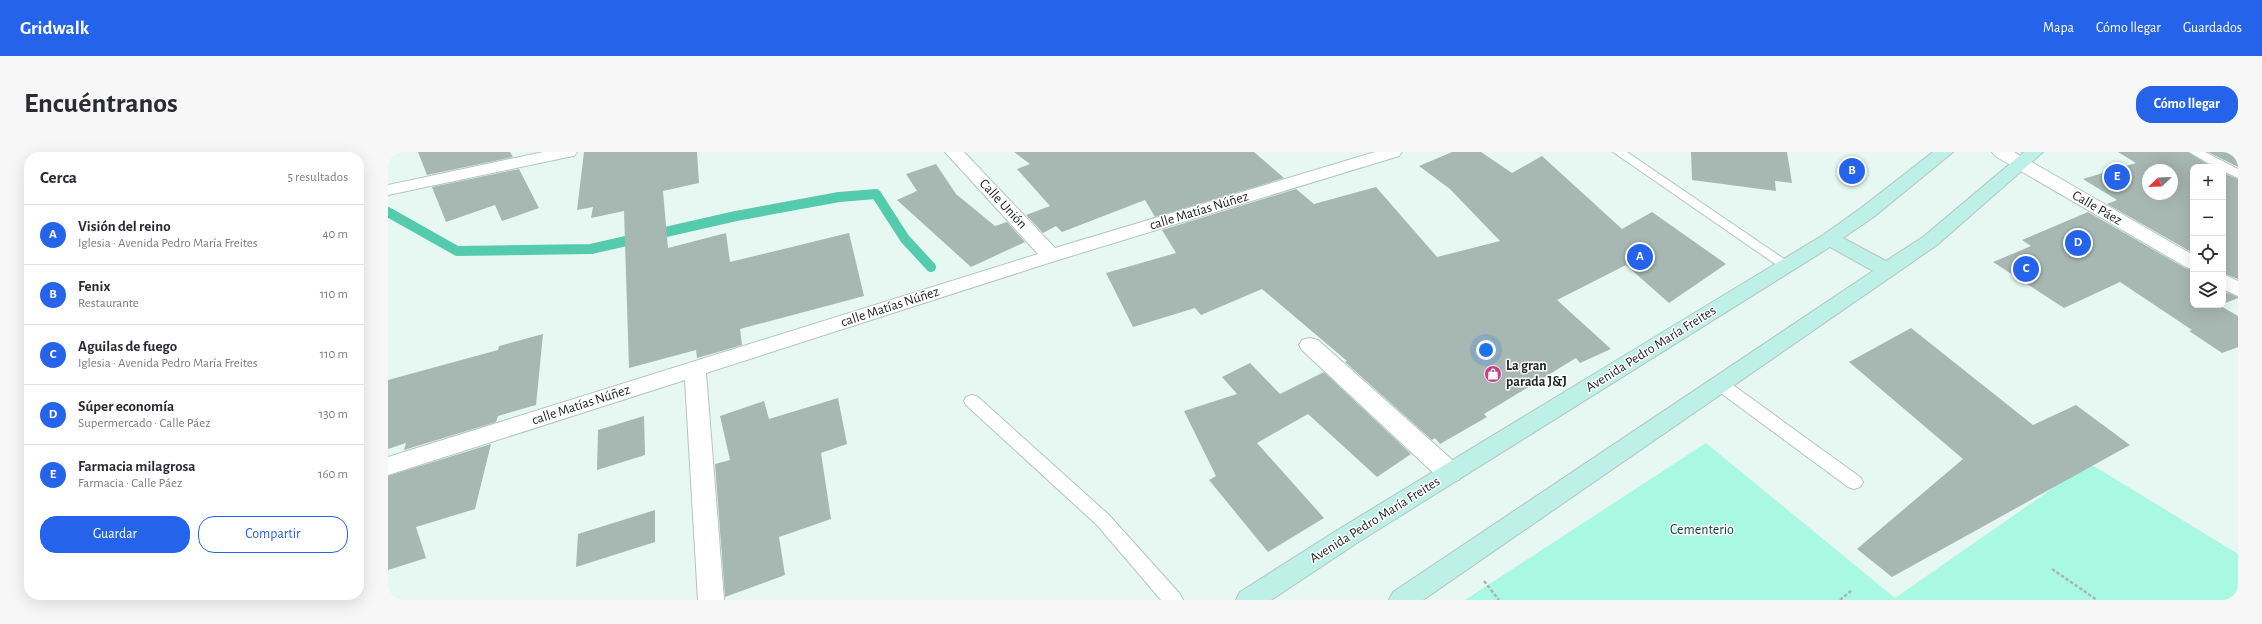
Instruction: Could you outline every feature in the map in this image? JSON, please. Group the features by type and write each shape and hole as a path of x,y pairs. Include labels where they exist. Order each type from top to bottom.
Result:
{"street":[{"path":"388,190 568,152"},
{"name":"Calle Unión","path":"954,152 1051,256"},
{"name":"calle Matías Núñez","path":"388,466 1051,256 1393,152"},
{"name":"Avenida Pedro María Freites","path":"1249,600 1450,473 1830,239 1868,212 1944,152"},
{"name":"Calle Páez","path":"2001,152 2032,155 2190,261"},
{"path":"1402,600 1930,241 2032,155"},
{"path":"1830,239 1887,270"},
{"path":"2226,283 2238,290"},
{"path":"1310,345 1450,473"},
{"path":"695,369 711,600"}],"lane":[{"path":"1619,152 1786,266"},
{"path":"2195,152 2238,174"},
{"path":"1720,384 1854,482"},
{"path":"972,401 1103,520 1173,600"}],"path":[{"path":"2052,569 2097,600"},
{"path":"1840,600 1852,590"}],"green space":[{"name":"Cementerio","path":"1706,443 1895,598 2089,463 2238,554 2238,600 1465,600"}],"building":[{"path":"418,152 510,152 513,157 427,175"},
{"path":"584,152 697,152 699,183 663,191 668,248 726,233 730,262 849,233 864,296 740,329 742,345 697,358 696,350 629,368 624,211 591,218 593,207 577,210"},
{"path":"1014,152 1254,152 1284,178 1155,217 1145,200 1062,232 1056,226 1043,233 1026,215 1050,206 1017,169 1030,164"},
{"path":"1452,152 1481,152 1512,173 1542,156 1622,229 1652,212 1726,264 1669,303 1626,265 1557,300 1611,349 1580,363 1576,358 1484,414 1487,417 1440,444 1435,438 1432,440 1345,362 1347,361 1262,289 1201,315 1195,308 1133,327 1106,273 1176,253 1162,230 1296,189 1314,204 1376,187 1437,257 1500,241 1450,189 1419,166"},
{"path":"1691,152 1787,152 1792,183 1775,181 1776,191 1692,180"},
{"path":"2118,152 2188,152 2207,164 2190,164 2190,251 2107,204 2117,200 2083,179 2136,163"},
{"path":"2208,152 2238,152 2238,167"},
{"path":"936,164 956,194 995,226 1007,222 1025,242 971,267 897,200 917,191 906,174"},
{"path":"519,169 539,208 502,221 495,205 446,222 432,187"},
{"path":"2226,174 2238,179 2238,279 2226,274"},
{"path":"2088,212 2185,268 2190,269 2190,308 2224,308 2238,316 2238,347 2222,353 2189,331 2192,330 2120,282 2064,308 1993,262 2031,246 2022,240"},
{"path":"2226,292 2238,297 2226,303"},
{"path":"1911,328 2033,425 2076,405 2130,445 1892,577 1857,549 1963,459 1849,362"},
{"path":"543,334 536,405 498,416 496,422 404,450 406,443 388,449 388,380 498,350 499,346"},
{"path":"1250,363 1280,394 1324,372 1411,454 1377,477 1308,414 1257,443 1324,518 1268,552 1209,480 1216,476 1184,411 1237,394 1222,377"},
{"path":"838,398 847,444 821,453 831,519 779,537 785,575 725,597 715,464 730,460 720,416 764,401 769,419"},
{"path":"644,416 645,455 597,470 598,430"},
{"path":"491,444 475,509 416,527 426,558 388,570 388,476"},
{"path":"655,510 655,542 576,567 578,534"}],"waterway":[{"path":"388,212 457,251 591,249 736,216 839,197 876,194 905,239 931,267"}],"place":[{"name":"Fenix","path":"1852,171"},
{"name":"Farmacia milagrosa","path":"2117,177"},
{"name":"Súper economía","path":"2078,243"},
{"name":"Visión del reino","path":"1640,257"},
{"name":"Aguilas de fuego","path":"2026,269"},
{"name":"La gran parada J&J","path":"1493,374"}]}
